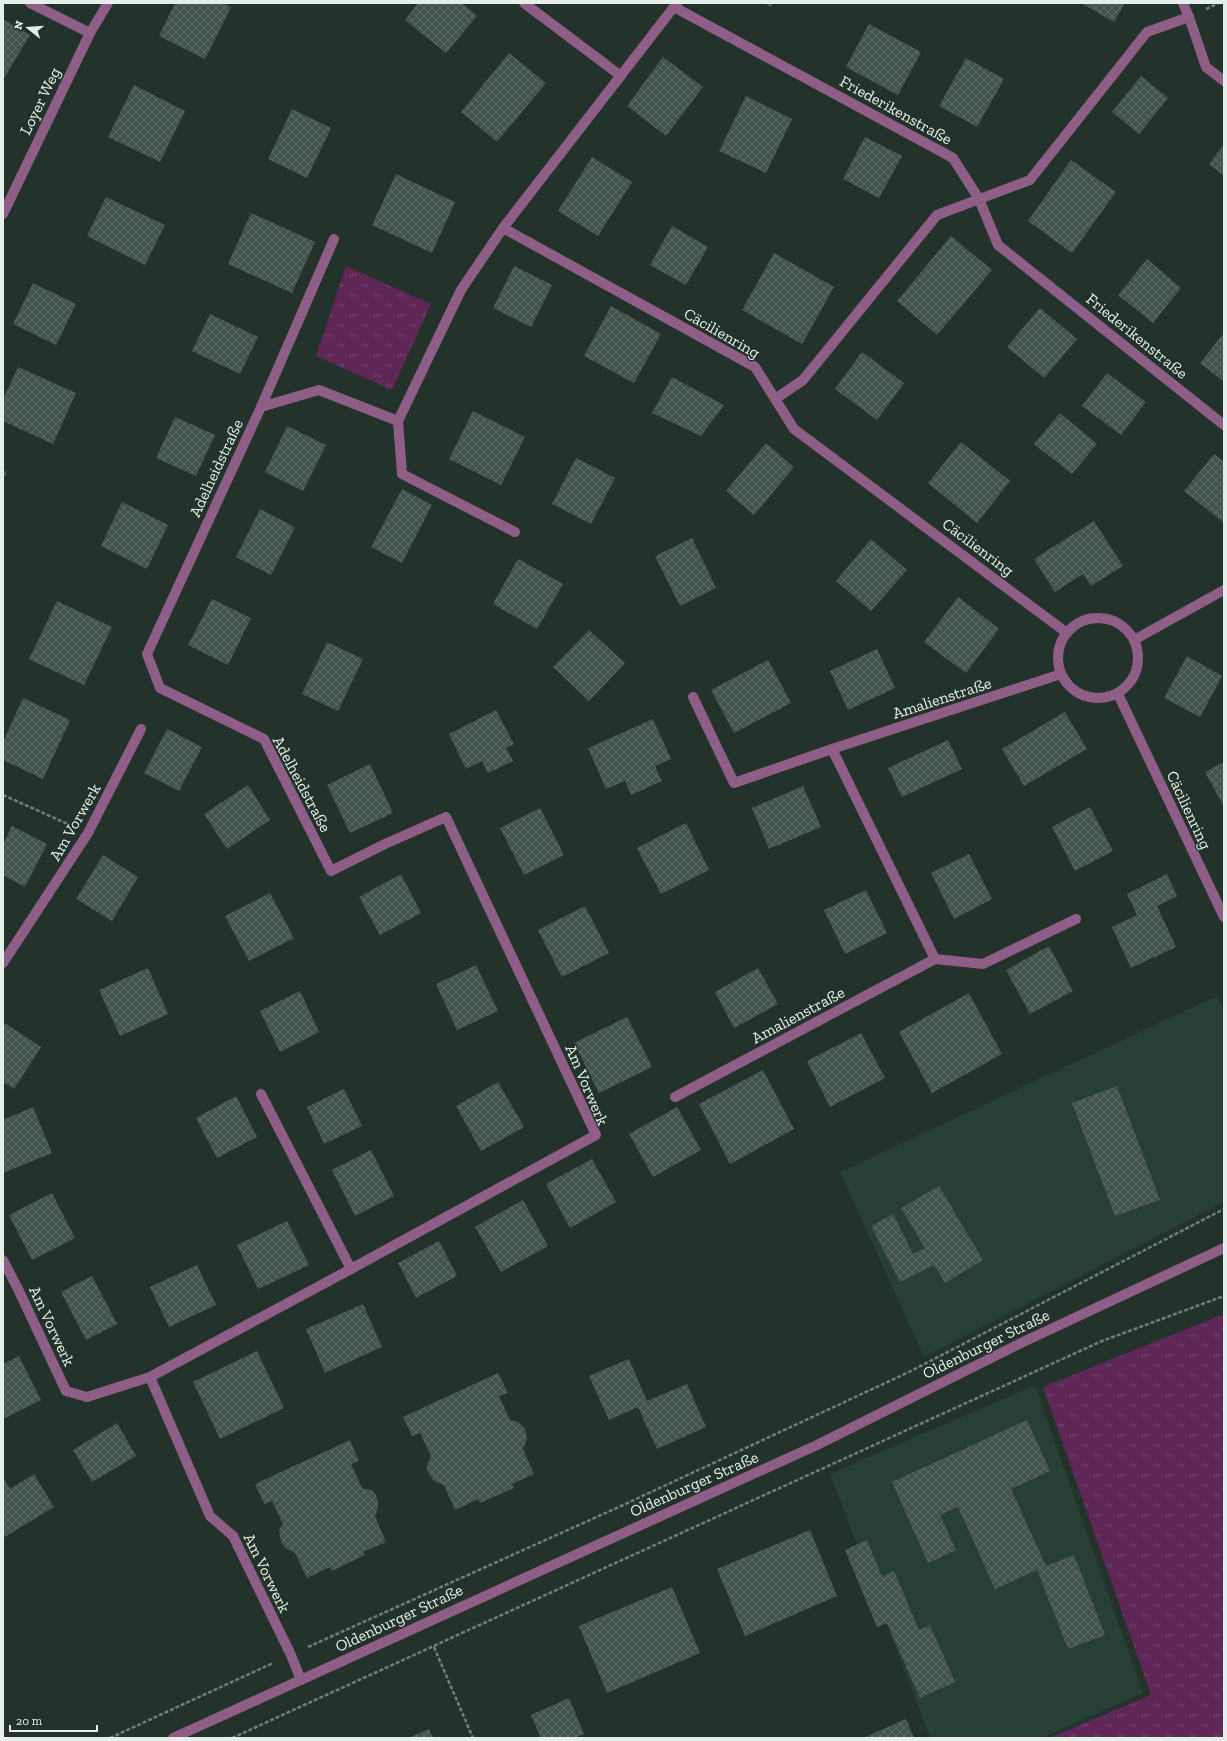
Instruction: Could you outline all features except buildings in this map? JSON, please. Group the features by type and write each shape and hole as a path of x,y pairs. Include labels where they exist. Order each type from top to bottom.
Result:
{"street":[{"path":"30,3 90,32"},
{"name":"Loyer Weg","path":"3,214 90,32 108,3"},
{"path":"524,3 621,76"},
{"path":"1183,3 1206,67 1224,81"},
{"path":"516,532 402,474 398,421 461,290 503,228 676,5"},
{"name":"Friederikenstraße","path":"676,5 953,158 979,199 998,245 1224,425"},
{"path":"775,399 803,380 937,215 1030,180 1147,32 1189,17"},
{"name":"Cäcilienring","path":"503,228 755,367 794,429 1067,633"},
{"name":"Adelheidstraße","path":"334,239 261,406 147,654 160,688 264,739 331,871 385,844 446,817"},
{"name":"Adelheidstraße","path":"261,406 319,390 398,421"},
{"path":"1134,640 1224,590"},
{"path":"1103,618 1115,622 1126,629 1134,640 1138,655 1136,670 1129,684 1118,694 1107,698 1096,699 1085,696 1075,692 1067,684 1061,674 1058,664 1058,653 1061,642 1067,633 1077,624 1089,619 1103,618"},
{"name":"Amalienstraße","path":"693,697 734,783 832,749 1061,674"},
{"name":"Cäcilienring","path":"1118,694 1224,917"},
{"name":"Am Vorwerk","path":"3,963 88,833 141,729"},
{"path":"832,749 935,959 983,964 1076,919"},
{"name":"Am Vorwerk","path":"3,1260 66,1391 87,1398 150,1377 596,1135 446,817"},
{"name":"Amalienstraße","path":"675,1097 935,959"},
{"path":"260,1094 351,1269"},
{"name":"Oldenburger Straße","path":"173,1738 817,1445 958,1373 1224,1248"},
{"name":"Am Vorwerk","path":"150,1377 210,1516 233,1536 291,1655 300,1680"}],"path":[{"path":"3,795 88,833"},
{"path":"110,1738 621,1506 909,1372 1224,1209"},
{"path":"232,1738 1102,1341 1224,1296"},
{"path":"434,1647 472,1738"}],"shaded area":[{"path":"1217,996 1224,1011 1224,1202 924,1357 840,1172"},
{"path":"1035,1385 1143,1693 1042,1738 930,1738 830,1474"}],"green space":[{"path":"346,266 431,304 392,390 316,356"},
{"path":"1224,1314 1224,1738 1049,1738 1151,1695 1043,1387"}]}
